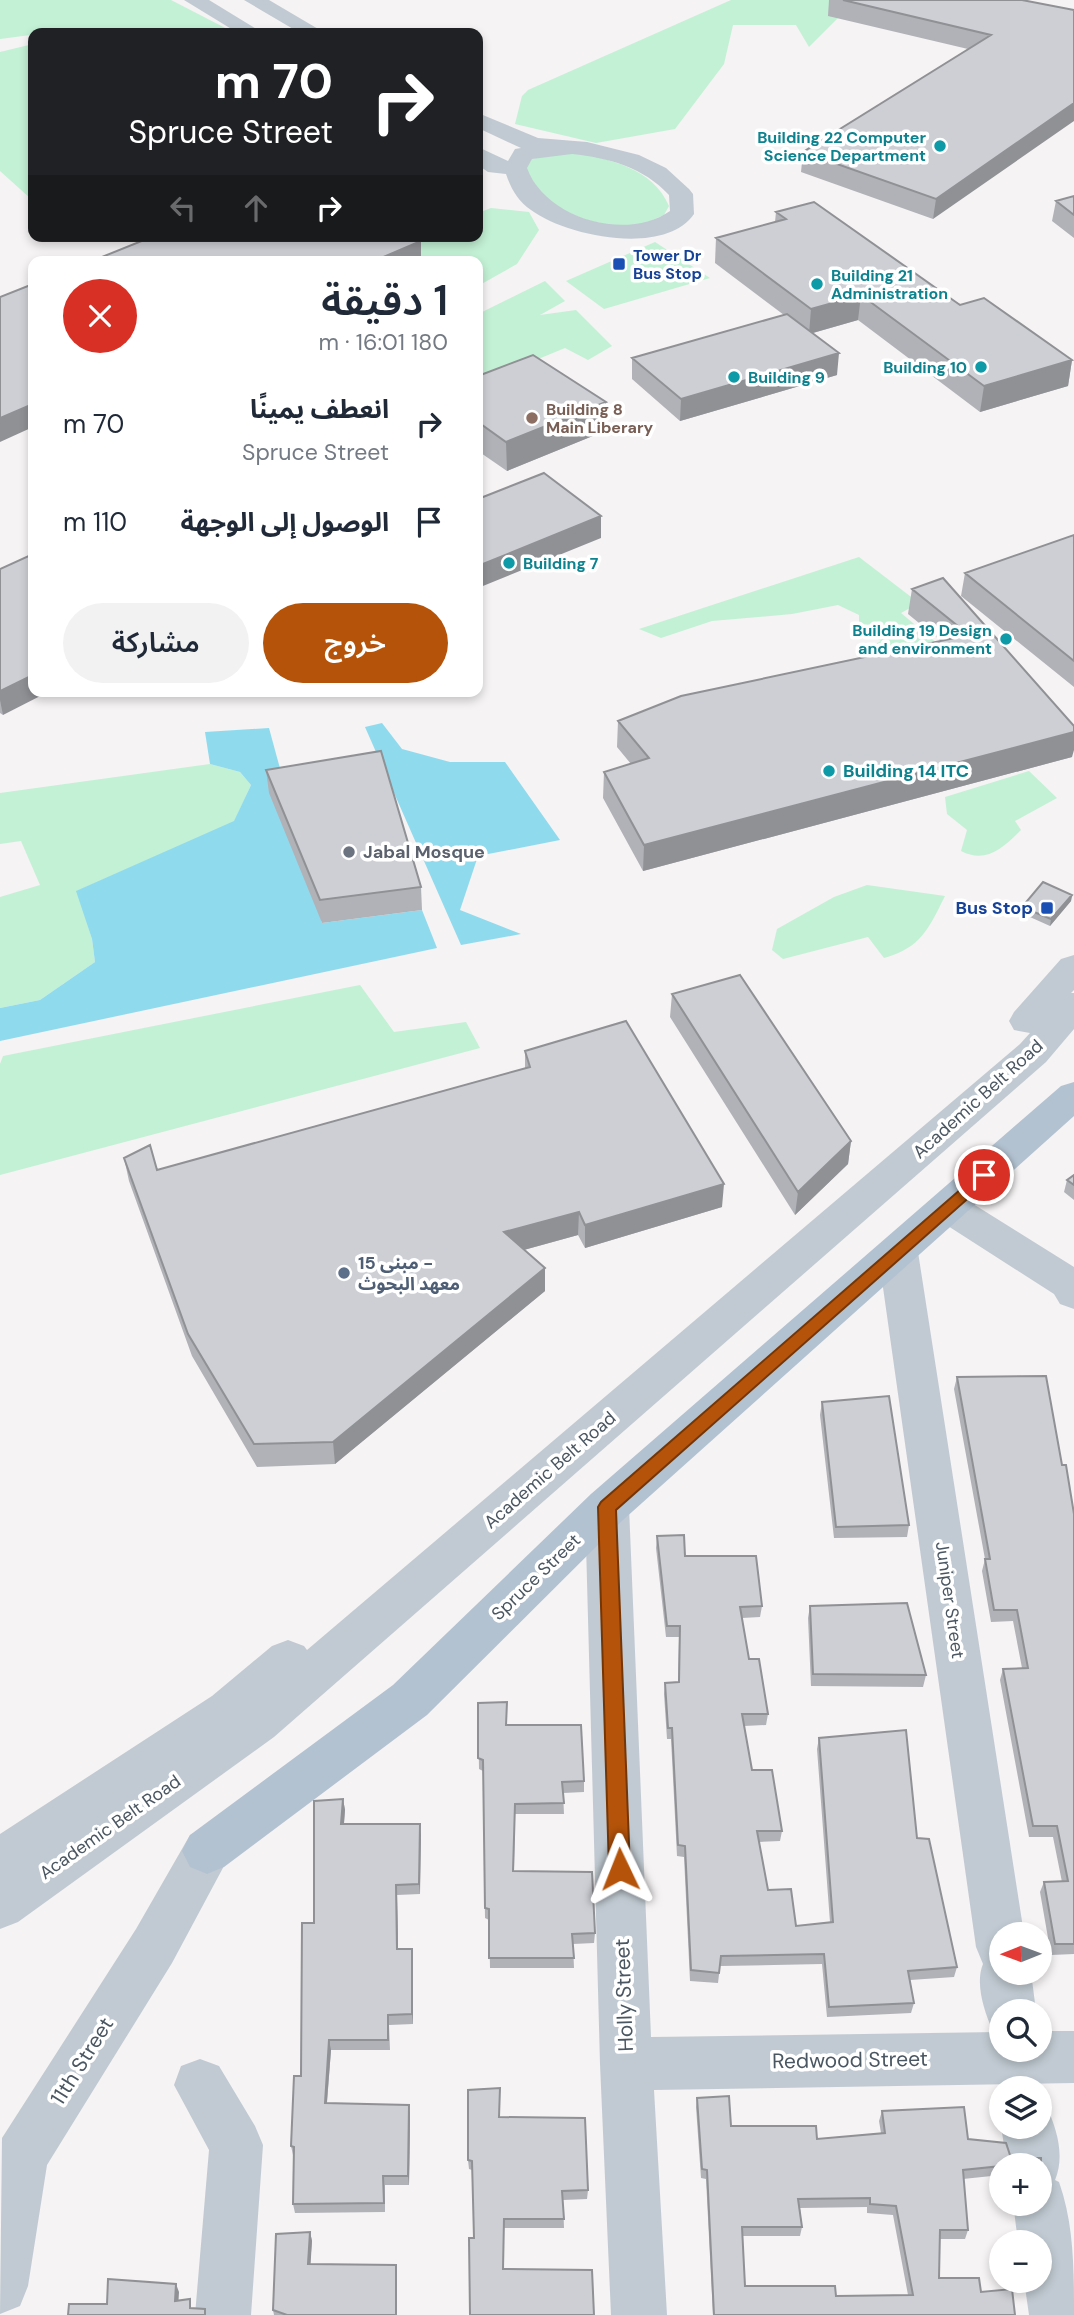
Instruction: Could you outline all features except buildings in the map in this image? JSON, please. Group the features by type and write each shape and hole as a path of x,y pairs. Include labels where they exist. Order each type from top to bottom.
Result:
{"main road":[{"name":"Spruce Street","path":"207,1851 410,1700 607,1507 1074,1095"}],"street":[{"path":"194,0 244,28"},
{"path":"254,0 306,28"},
{"path":"483,122 534,145 572,147 616,154 651,169 681,194 682,214 676,221 649,231 589,226 553,214 537,204 520,187 515,168 523,155 543,149 572,147"},
{"path":"483,158 496,167 515,168"},
{"name":"Academic Belt Road","path":"0,1862 229,1711 993,1059 1074,967"},
{"name":"Academic Belt Road","path":"0,1905 257,1722 1033,1053 1074,1005"},
{"path":"948,1207 1073,1287"},
{"name":"Juniper Street","path":"898,1252 997,1922"},
{"name":"Holly Street","path":"607,1507 626,2064 639,2315"},
{"name":"11th Street","path":"0,2286 21,2157 155,1946 207,1851"},
{"name":"Redwood Street","path":"626,2064 989,2052"},
{"name":"Redwood Street","path":"1052,2055 1074,2057"},
{"path":"200,2085 236,2145 223,2315"},
{"path":"1042,2216 1057,2315"}],"green space":[{"path":"0,0 171,0 225,28 28,28 28,35 0,39"},
{"path":"731,0 856,0 809,47 796,25 733,25 724,64 675,129 596,143 515,124 522,96 528,90"},
{"path":"28,45 28,196 0,171 0,52"},
{"path":"573,152 615,162 641,174 662,193 669,206 664,215 639,226 614,226 587,220 548,204 524,167 530,159"},
{"path":"491,208 529,212 539,230 517,264 483,283 483,256 420,256 398,243 483,242 483,211"},
{"path":"655,242 710,278 604,309 566,281"},
{"path":"545,281 565,301 540,315 576,310 612,346 588,360 565,348 483,382 483,312"},
{"path":"859,557 919,603 901,613 957,660 865,671 859,653 881,641 859,627 859,615 838,605 792,614 712,621 661,638 639,629"},
{"path":"210,764 240,772 251,785 234,822 77,891 92,939 95,962 40,1000 0,1008 0,897 40,885 21,841 0,844 0,793"},
{"path":"1029,771 1057,798 1015,821 1021,830 994,852 978,856 961,851 967,830 947,814 945,797"},
{"path":"867,885 945,896 922,935 897,954 884,958 868,937 783,959 772,950 777,929 834,897"},
{"path":"360,985 394,1032 466,1022 480,1048 0,1175 0,1064 3,1056"}],"water":[{"path":"382,723 402,749 450,762 505,762 560,840 478,856 460,910 521,934 461,945 365,727"},
{"path":"269,728 322,923 422,910 437,948 0,1041 0,1008 40,1000 95,962 92,939 76,891 234,821 251,785 240,772 210,764 205,732"}],"place":[{"name":"Building 22 Computer Science Department","path":"940,146"},
{"name":"Tower Dr Bus Stop","path":"619,264"},
{"name":"Building 21 Administration","path":"817,284"},
{"name":"Building 10","path":"981,367"},
{"name":"Building 9","path":"734,377"},
{"name":"Building 8 Main Liberary","path":"532,418"},
{"name":"Building 7","path":"509,563"},
{"name":"Building 19 Design and environment","path":"1006,639"},
{"name":"Building 14 ITC","path":"829,771"},
{"name":"Jabal Mosque","path":"349,852"},
{"name":"Bus Stop","path":"1047,908"},
{"name":"مبنى 15 - معهد البحوث","path":"344,1273"}],"route":[{"path":"620,1869 607,1507 984,1175"}]}
